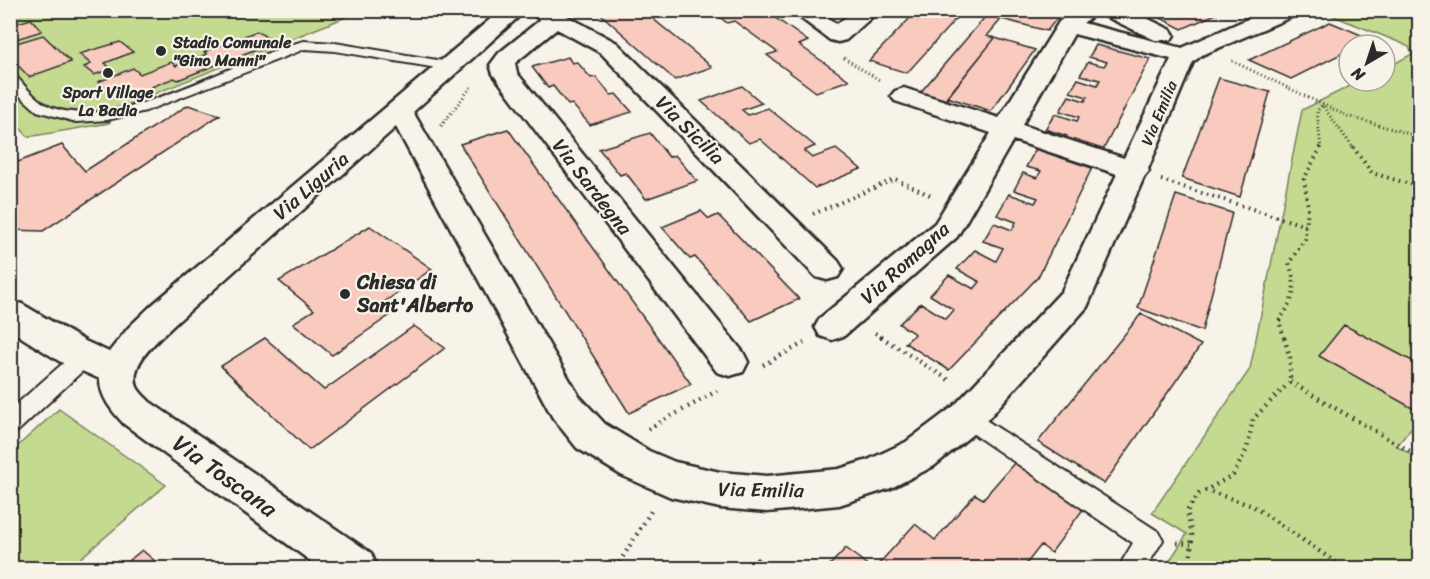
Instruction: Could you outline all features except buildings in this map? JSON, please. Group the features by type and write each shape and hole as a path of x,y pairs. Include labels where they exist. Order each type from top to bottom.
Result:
{"street":[{"name":"Via Liguria","path":"101,364 126,354 164,314 515,10"},
{"path":"801,10 838,35 869,10"},
{"path":"1112,10 1195,51 1288,10"},
{"name":"Via Sicilia","path":"547,15 609,48 826,268"},
{"name":"Via Sardegna","path":"547,15 502,65 505,74 730,362"},
{"name":"Via Emilia","path":"1079,18 1195,51"},
{"name":"Via Romagna","path":"839,321 938,239 960,209 1005,130 1079,18"},
{"name":"Via Emilia","path":"399,109 575,420 600,443 635,463 671,478 693,485 743,493 786,494 839,487 878,475 920,454 974,409 1075,298 1135,171 1180,64 1195,51"},
{"path":"904,96 1005,130"},
{"name":"Via Emilia","path":"1005,130 1135,171"},
{"path":"10,314 101,364"},
{"name":"Via Toscana","path":"101,364 116,384 120,396 137,413 355,568"}],"lane":[{"path":"10,78 26,97 41,108 59,115 84,118 125,112 304,45 335,47 449,66"},
{"path":"10,424 101,364"},
{"path":"974,409 1150,540 1131,568"}],"path":[{"path":"838,35 834,44 839,53 904,96"},
{"path":"1195,51 1322,105 1382,128 1419,137"},
{"path":"1322,105 1372,173 1419,188"},
{"path":"1190,568 1192,535 1187,511 1199,494 1233,475 1247,449 1253,419 1290,382 1290,358 1279,321 1295,298 1297,283 1289,263 1305,239 1308,208 1304,179 1321,148 1317,111 1322,105"},
{"path":"1135,171 1306,226"},
{"path":"784,226 895,179 960,209"},
{"path":"839,321 974,409"},
{"path":"1290,382 1419,457"},
{"path":"616,568 671,478"},
{"path":"1205,490 1253,506 1344,568"}],"green space":[{"name":"Sport Village La Badia","path":"11,11 361,11 121,107 109,123 28,137 15,122 11,123"},
{"path":"1321,11 1419,11 1419,418 1397,446 1419,459 1419,568 1165,568 1187,534 1152,513 1250,369 1302,110 1337,92 1397,93 1397,62 1412,54 1409,47 1397,41 1397,33 1376,33"},
{"path":"59,409 166,485 69,568 11,568 11,452"}],"place":[{"name":"Stadio Comunale \"Gino Manni\"","path":"161,51"},
{"name":"Sport Village La Badia","path":"108,73"},
{"name":"Chiesa di Sant'Alberto","path":"345,294"}]}
